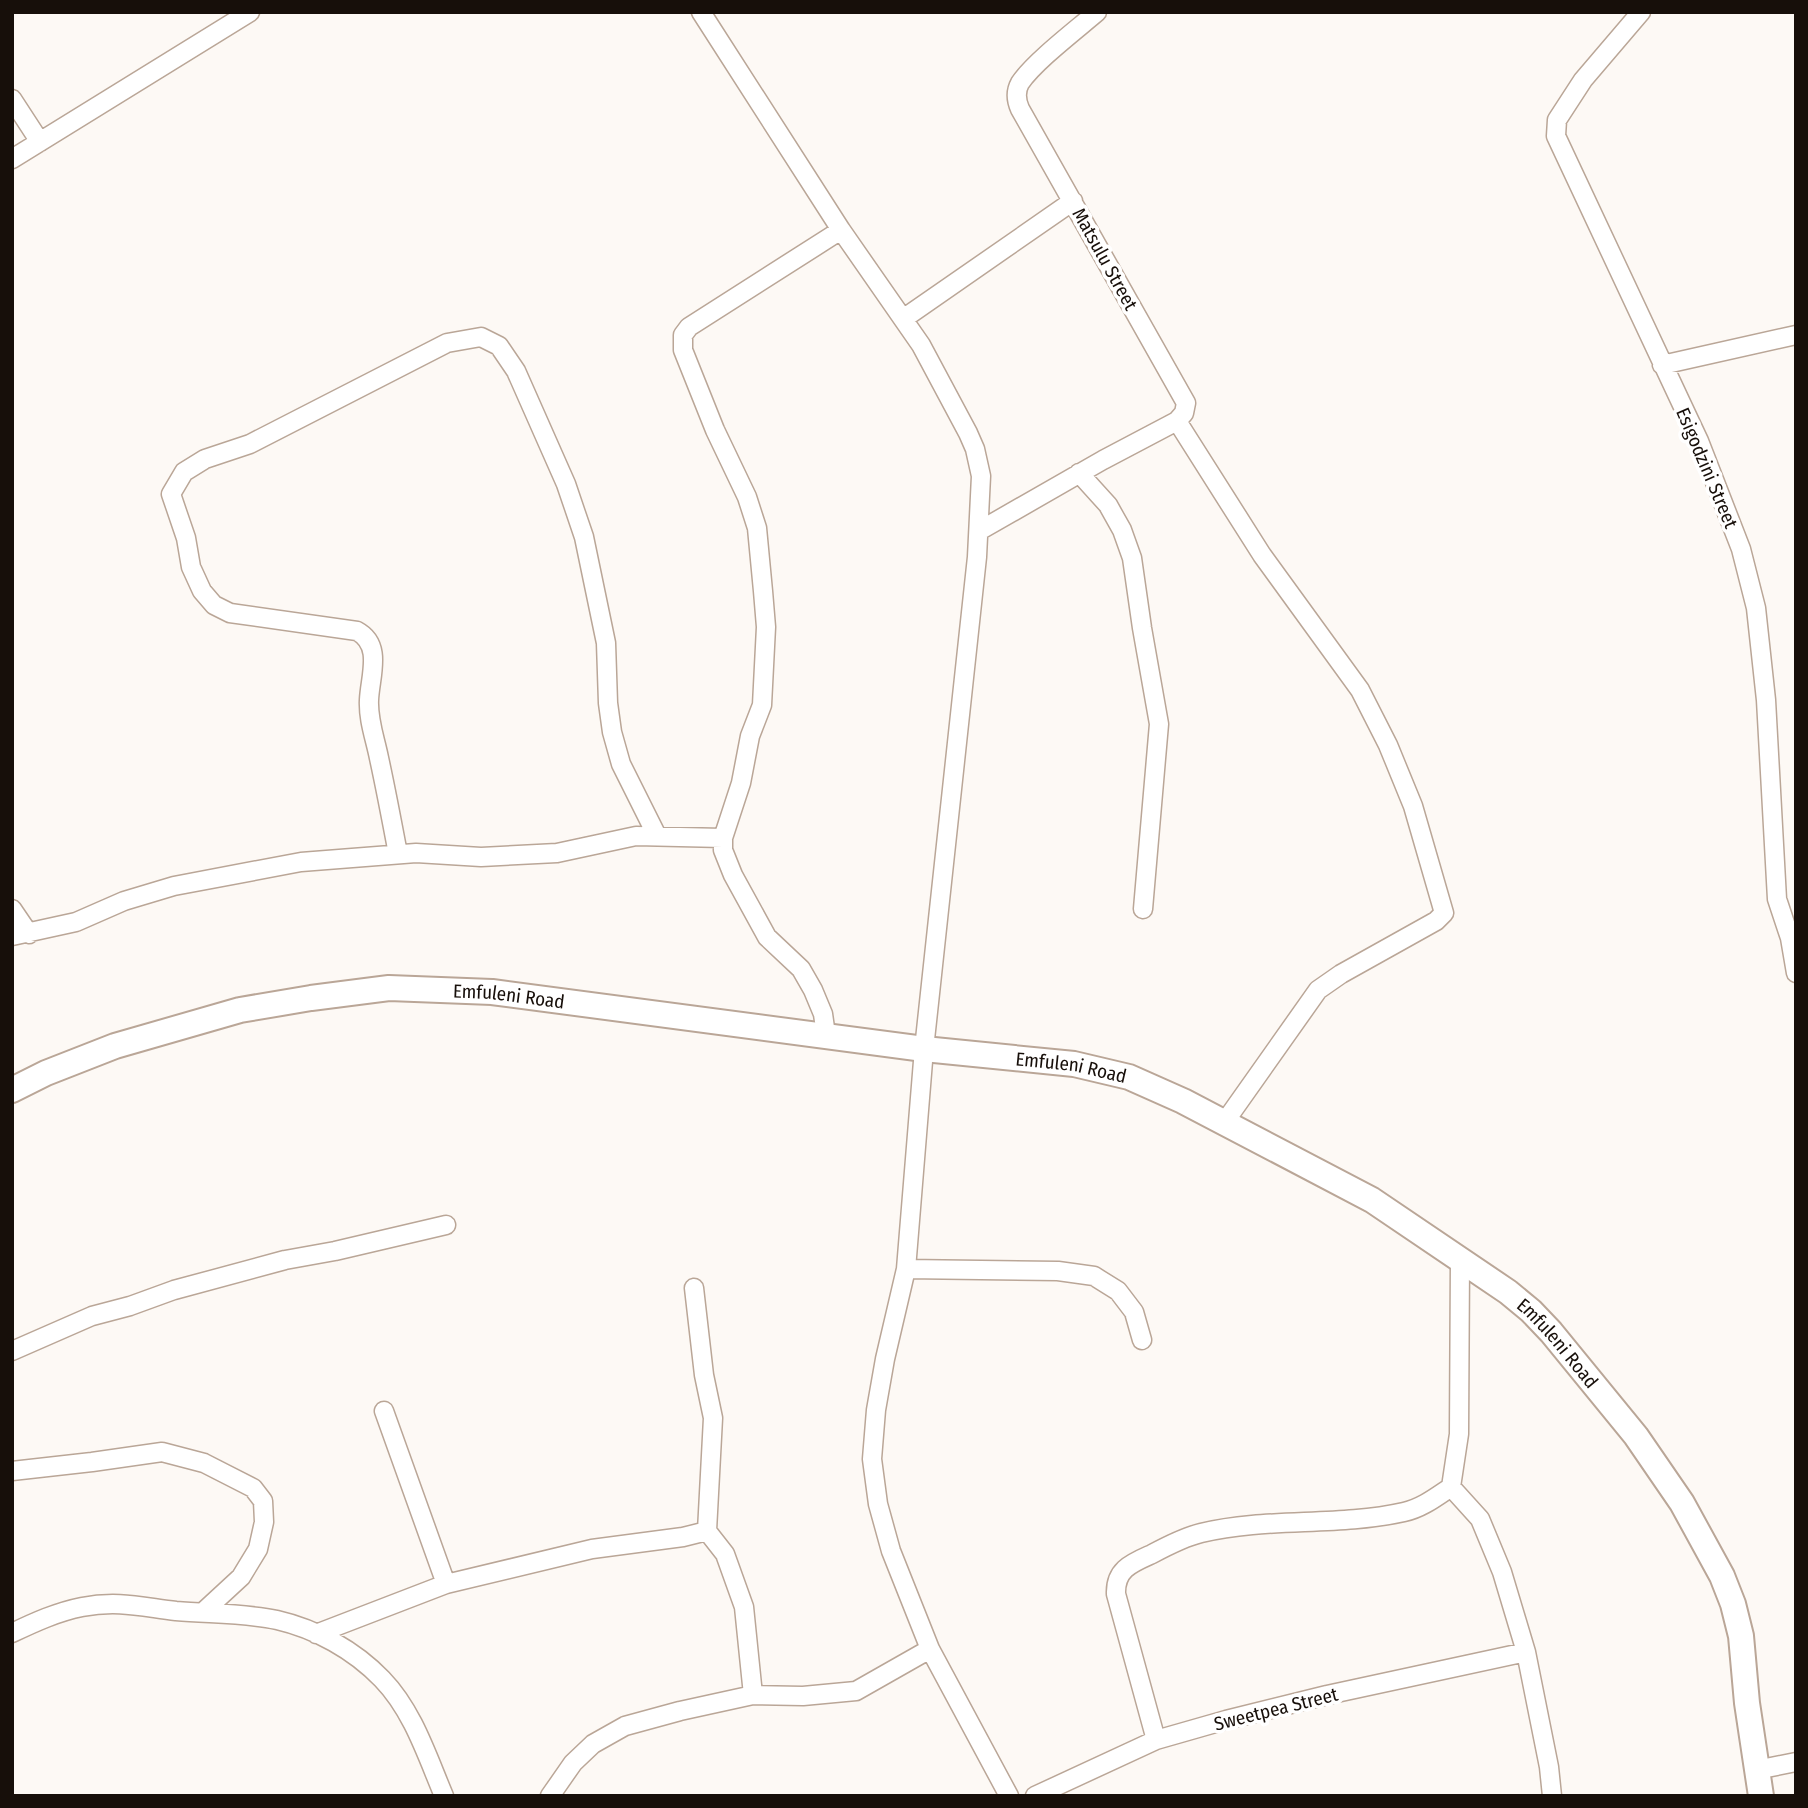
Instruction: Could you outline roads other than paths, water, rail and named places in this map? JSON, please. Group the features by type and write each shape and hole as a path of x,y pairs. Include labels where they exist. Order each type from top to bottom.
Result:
{"street":[{"path":"12,159 250,12"},
{"name":"Matsulu Street","path":"1097,12 1036,67 1020,84 1016,97 1020,109 1186,403 1184,413 1177,421"},
{"name":"Esigodzini Street","path":"1641,12 1583,80 1557,120 1556,136 1699,441 1737,537 1756,608 1766,700 1777,899 1790,938 1796,973"},
{"path":"707,14 841,230 921,345 975,449 981,476 979,531 923,1049 906,1269 885,1359 876,1410 872,1459 878,1504 891,1551 930,1649 1009,1796"},
{"path":"12,99 40,142"},
{"path":"903,318 1073,201"},
{"path":"826,1035 813,990 801,970 766,937 723,850 723,838 741,783 750,736 762,705 766,627 762,566 757,528 747,497 715,430 683,350 683,335 689,327 841,230"},
{"path":"1662,365 1796,335"},
{"path":"398,854 379,755 371,729 369,701 373,650 369,640 357,631 243,616 214,605 202,591 191,567 186,538 171,494 184,472 205,459 250,444 334,403 447,342 481,337 499,346 516,371 566,484 584,537 606,643 612,732 621,764 657,836"},
{"path":"979,531 1079,473 1177,421 1262,555 1360,690 1388,745 1413,806 1444,913 1436,921 1341,974 1318,990 1224,1123"},
{"path":"1079,473 1108,505 1122,530 1132,558 1159,724 1143,909"},
{"path":"12,909 20,935 76,922 124,901 174,886 301,862 416,853 481,857 557,853 636,836 723,838"},
{"name":"Emfuleni Road","path":"12,1090 46,1073 115,1046 240,1010 389,988 492,992 923,1049 1085,1066 1129,1077 1183,1101 1372,1200 1531,1311 1551,1332 1636,1436 1682,1503 1722,1576 1741,1636 1761,1796"},
{"path":"12,1351 92,1315 130,1306 187,1287 285,1260 446,1225"},
{"path":"1156,1740 1116,1594 1115,1583 1121,1573 1135,1562 1199,1533 1237,1527 1363,1518 1406,1511 1425,1504 1451,1487 1459,1434 1460,1259"},
{"path":"906,1269 1058,1271 1094,1276 1118,1291 1133,1312 1142,1340"},
{"path":"694,1288 704,1375 713,1418 707,1531 725,1553 744,1607 753,1695"},
{"path":"384,1411 446,1584"},
{"path":"12,1471 162,1451 204,1463 253,1488 263,1501 264,1522 258,1549 240,1577 202,1613"},
{"path":"1451,1487 1480,1519 1502,1572 1526,1652 1549,1767 1552,1796"},
{"path":"316,1634 446,1584 592,1549 683,1537 707,1531"},
{"path":"12,1633 53,1614 104,1604 130,1603 277,1620 316,1634 346,1648 382,1680 405,1709 444,1796"},
{"path":"550,1796 573,1763 593,1744 625,1726 753,1695 803,1696 856,1691 930,1649"},
{"name":"Sweetpea Street","path":"1035,1796 1156,1740 1327,1695 1526,1652"},
{"path":"1756,1770 1796,1762"}]}
